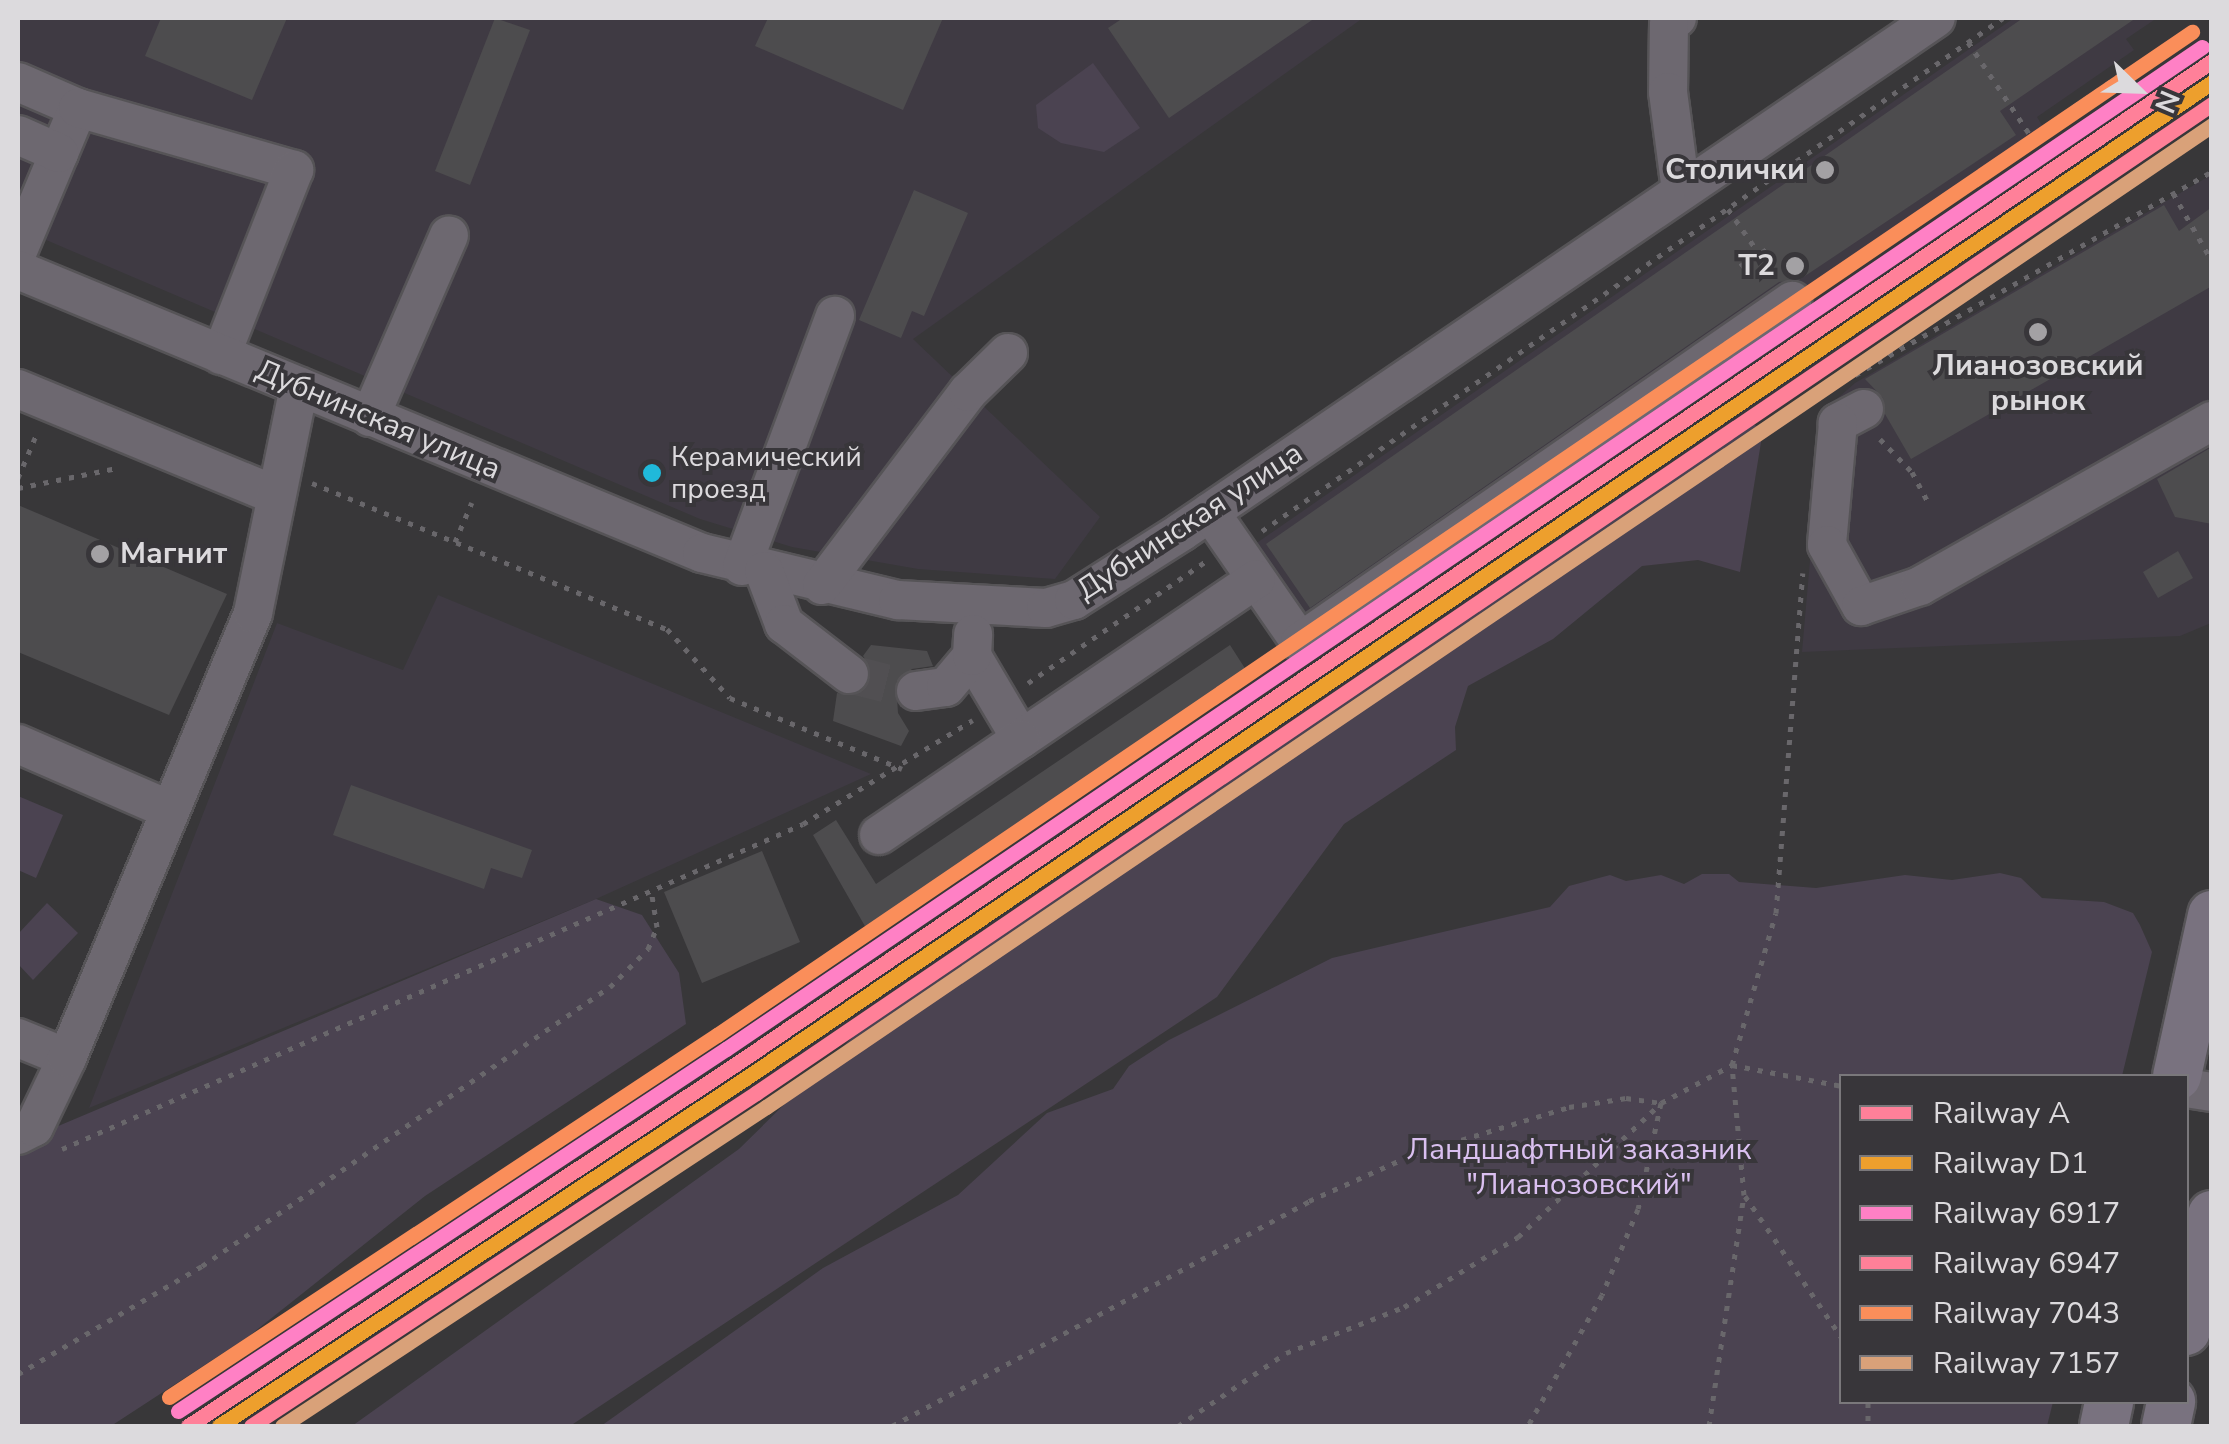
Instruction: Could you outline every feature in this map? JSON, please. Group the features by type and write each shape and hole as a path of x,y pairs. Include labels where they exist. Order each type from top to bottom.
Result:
{"main road":[{"path":"2176,1074 2212,914"},
{"path":"2189,1318 2212,1215"}],"street":[{"path":"1678,18 1669,23 1668,92 1681,191"},
{"name":"Дубнинская улица","path":"18,270 370,417 753,568 822,585 975,607 1046,608 1074,600 1210,512 1936,18"},
{"path":"18,82 78,108 294,170 221,355"},
{"path":"18,252 78,108"},
{"path":"18,135 60,152"},
{"path":"370,417 449,234"},
{"path":"1210,512 1300,642 1792,301"},
{"path":"835,316 753,568 784,624 849,674"},
{"path":"822,585 968,392 1008,353"},
{"path":"18,1135 34,1128 67,1058 253,613 285,486 299,388"},
{"path":"34,396 178,455 285,486"},
{"path":"1864,410 1838,424 1828,546 1862,606 1920,586 2212,421"},
{"path":"879,835 1256,579"},
{"path":"975,607 972,656 1021,739"},
{"path":"916,692 946,688 972,656"},
{"path":"18,744 170,810"},
{"path":"18,1038 67,1058"}],"path":[{"path":"1968,42 2031,136"},
{"path":"1728,208 1792,301 2127,70"},
{"path":"1992,79 2003,72"},
{"path":"1990,98 2001,91"},
{"path":"1928,502 1847,380 2212,171"},
{"path":"2173,194 2212,261"},
{"path":"1740,266 1770,247"},
{"path":"18,478 34,396"},
{"path":"18,488 178,455"},
{"path":"285,486 456,542 667,629 730,698 902,768"},
{"path":"456,542 472,502"},
{"path":"1710,1426 1744,1195 1732,1065 1776,913 1805,558"},
{"path":"18,1374 202,1266 610,986 648,950 657,927 651,890"},
{"path":"1178,1426 1286,1353 1404,1308 1518,1236 1660,1103 1732,1065 1839,1085"},
{"path":"892,1426 1309,1201 1412,1155 1568,1107 1626,1098 1660,1103"},
{"path":"1528,1426 1602,1295 1638,1209 1660,1103"},
{"path":"1744,1195 1839,1334"}],"shaded area":[{"path":"18,18 1363,18 913,339 1100,517 1055,579 918,569 792,547 700,519 18,228"},
{"path":"2014,18 2157,18 2126,39 2134,50 2037,117 2048,135 1314,644 1248,549"},
{"path":"2211,175 2211,623 2180,636 1802,652 1823,411 1855,383"},
{"path":"438,595 871,774 596,899 89,1108 277,623 403,670"}],"green space":[{"path":"1093,63 1140,128 1104,152 1061,143 1038,128 1036,105"},
{"path":"1750,422 1763,430 1740,572 1698,560 1642,566 1553,639 1468,686 1455,727 1456,750 1344,824 1217,997 570,1426 352,1426 739,1149 871,1019"},
{"path":"18,796 63,815 36,878 18,870"},
{"name":"Ландшафтный заказник \"Лианозовский\"","path":"2000,873 2021,878 2042,898 2104,902 2133,913 2152,952 2122,1074 1839,1074 1839,1404 2052,1404 2047,1426 601,1426 823,1268 958,1195 1047,1113 1113,1089 1129,1066 1169,1040 1332,958 1550,907 1569,886 1610,875 1626,881 1661,875 1684,884 1702,874 1729,874 1739,882 1816,888 1905,875 1952,880"},
{"path":"596,899 642,915 679,973 686,1024 425,1196 249,1336 111,1426 18,1426 18,1143"},
{"path":"47,903 78,933 33,980 18,964 18,934"}],"building":[{"path":"161,18 287,18 252,100 145,56"},
{"path":"495,18 530,30 470,185 435,171"},
{"path":"768,18 943,18 903,110 755,46"},
{"path":"1123,18 1315,18 1169,118 1108,28"},
{"path":"2023,18 2136,18 2000,111 2016,135 1799,280 1779,282 1310,608 1266,544"},
{"path":"914,190 968,213 924,316 912,311 901,338 859,320"},
{"name":"Лианозовский рынок","path":"2164,205 2179,231 2212,207 2212,286 1911,459 1885,414 1883,398 1865,379"},
{"path":"2212,447 2212,524 2175,517 2157,479"},
{"path":"18,505 227,594 169,715 18,652"},
{"path":"2178,551 2193,578 2158,598 2143,572"},
{"path":"871,645 927,651 933,666 912,669 896,682 898,713 909,731 901,746 833,721 837,693 857,695 867,687 870,666 863,656"},
{"path":"1230,645 1246,670 866,928 813,835 836,820 876,884"},
{"path":"351,785 532,850 522,878 491,868 484,889 333,835"},
{"path":"762,851 800,942 702,983 664,892"}],"tunnel":[{"path":"849,674 916,691"}],"rail line":[{"name":"7043","path":"169,1397 717,1035 2192,32"},
{"name":"6917","path":"178,1411 726,1049 2202,47"},
{"name":"A","path":"188,1426 736,1064 2212,61"},
{"name":"D1","path":"219,1426 746,1078 2212,82"},
{"name":"6947","path":"251,1426 756,1093 2212,104"},
{"name":"7157","path":"282,1426 766,1107 2212,125"}],"place":[{"name":"Столички","path":"1825,170"},
{"name":"T2","path":"1795,266"},
{"name":"Лианозовский рынок","path":"2038,332"},
{"name":"Керамический проезд","path":"652,473"},
{"name":"Магнит","path":"100,554"}]}
